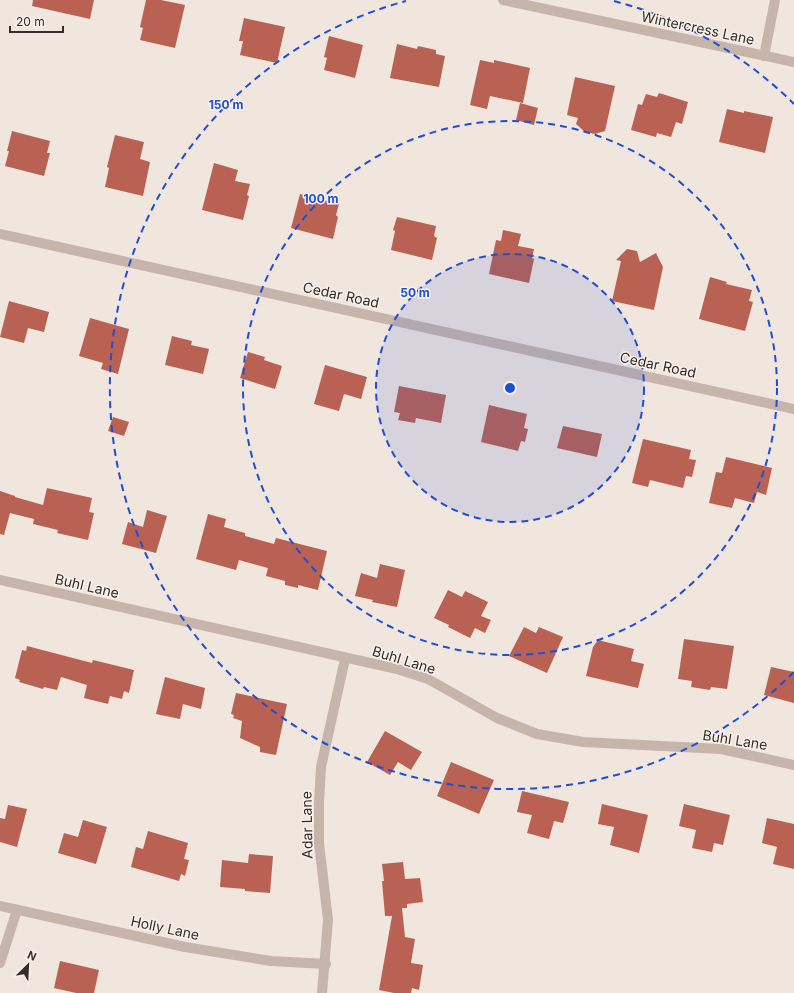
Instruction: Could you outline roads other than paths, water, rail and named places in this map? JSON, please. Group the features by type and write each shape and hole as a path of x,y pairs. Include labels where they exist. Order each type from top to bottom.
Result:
{"street":[{"name":"Wintercress Lane","path":"503,0 794,62"},
{"path":"764,56 775,0"},
{"name":"Cedar Road","path":"0,234 794,409"},
{"name":"Buhl Lane","path":"0,580 345,659 397,669 428,679 497,718 537,734 583,742 721,749 794,765"},
{"name":"Adar Lane","path":"322,993 326,964 328,920 319,843 321,767 345,659"},
{"name":"Holly Lane","path":"0,906 192,948 271,961 326,964"},
{"path":"0,963 17,910"}]}
